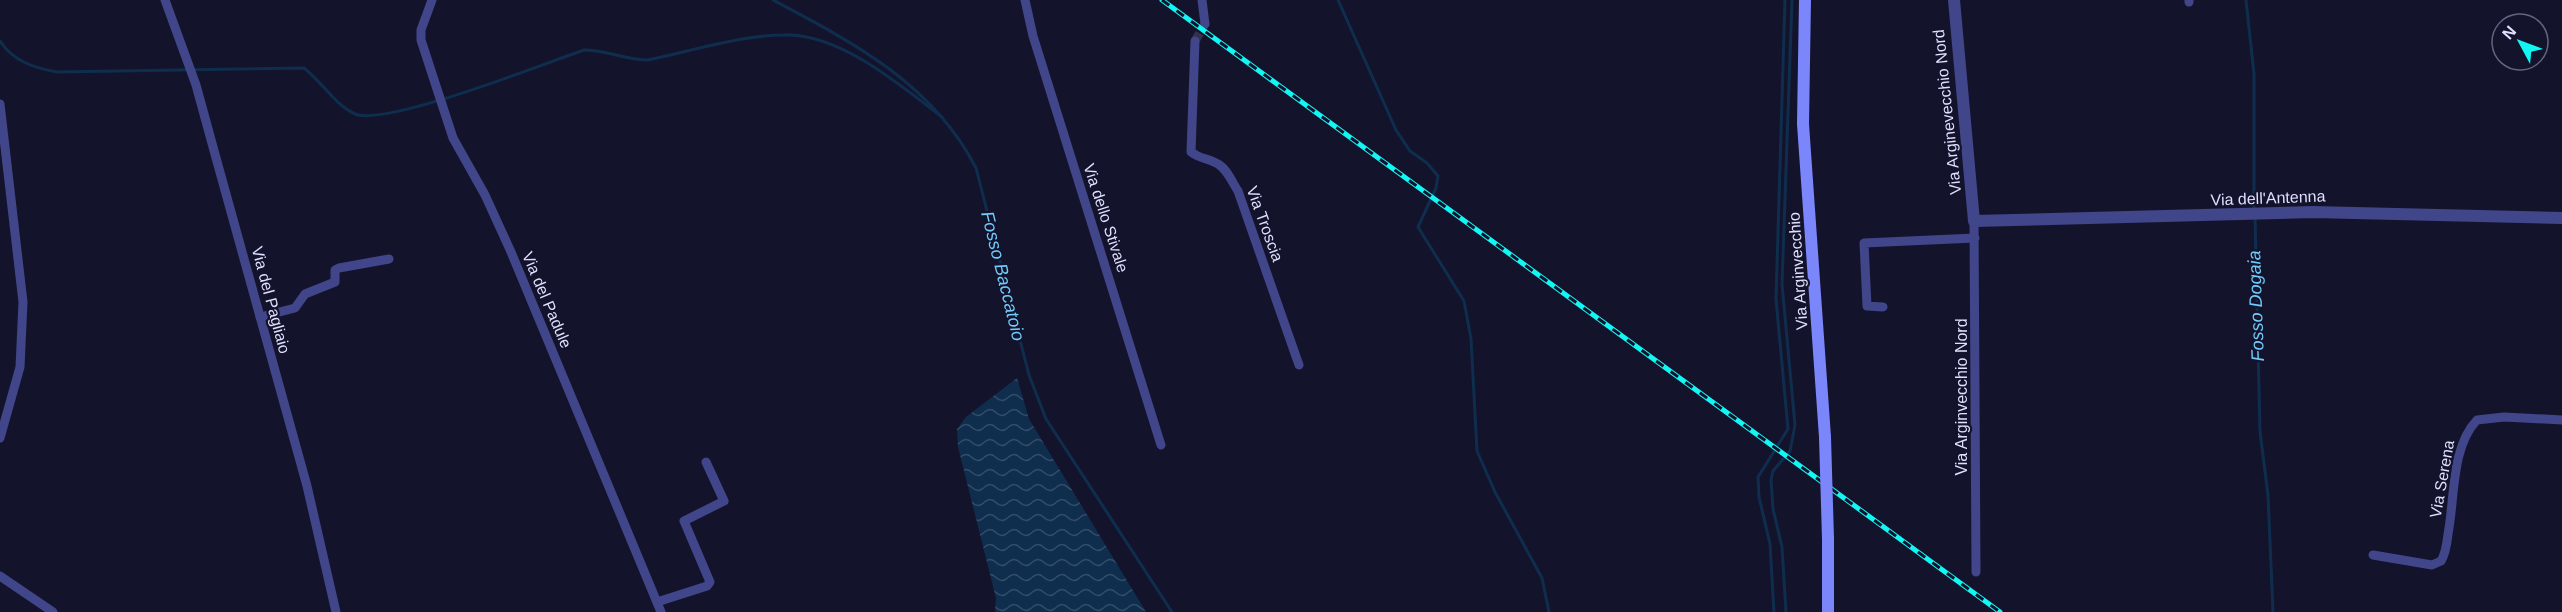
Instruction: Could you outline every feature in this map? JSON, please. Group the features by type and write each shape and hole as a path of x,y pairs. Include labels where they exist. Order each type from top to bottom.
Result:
{"main road":[{"name":"Via Arginvecchio","path":"1805,0 1803,124 1826,438 1828,612"}],"street":[{"name":"Via del Pagliaio","path":"165,0 191,69 307,486 336,612"},
{"name":"Via del Padule","path":"432,0 421,30 421,40 458,151 473,172 511,252 661,612"},
{"name":"Via dello Stivale","path":"1025,0 1036,47 1161,445"},
{"path":"1202,0 1205,24"},
{"name":"Via Arginevecchio Nord","path":"1954,0 1974,221"},
{"name":"Via Troscia","path":"1195,41 1191,152 1198,158 1217,163 1226,171 1238,191 1299,365"},
{"path":"0,104 23,302 20,367 0,438"},
{"name":"Via dell'Antenna","path":"1974,221 2313,213 2562,218"},
{"name":"Via Arginvecchio Nord","path":"1974,221 1976,572"},
{"path":"1883,307 1867,306 1864,243 1975,238"},
{"path":"260,317 295,308 305,294 335,282 335,270 339,268 389,259"},
{"name":"Via Serena","path":"2373,555 2432,565 2441,561 2453,510 2462,446 2465,435 2477,420 2496,417 2562,420"},
{"path":"657,602 707,586 710,582 684,521 724,501 706,462"},
{"path":"0,576 53,612"}],"water":[{"path":"1017,378 1029,419 1146,612 995,612 996,598 958,447 957,429 966,417"}],"waterway":[{"name":"Fosso Baccatoio","path":"773,0 833,33 889,69 938,112 958,138 976,168 1029,375 1046,419 1172,612"},
{"path":"1338,0 1396,130 1410,151 1427,163 1438,176 1436,188 1418,227 1464,301 1471,339 1477,451 1495,492 1542,578 1549,612"},
{"path":"1774,612 1770,544 1759,497 1758,477 1788,429 1776,299 1785,0"},
{"path":"1786,612 1782,547 1773,509 1771,480 1773,471 1790,451 1795,425 1782,284 1792,0"},
{"name":"Fosso Dogaia","path":"2246,0 2254,74 2254,211"},
{"path":"0,41 11,54 25,63 57,72 304,68 348,110 355,114 372,116 431,103 584,50 648,60 737,40 789,35 830,44 850,53 890,78 942,117"},
{"name":"Fosso Dogaia","path":"2255,217 2260,432 2268,495 2273,612"}],"tunnel":[{"path":"1195,41 1205,24"}],"railway":[{"path":"1162,0 2000,612"}]}
